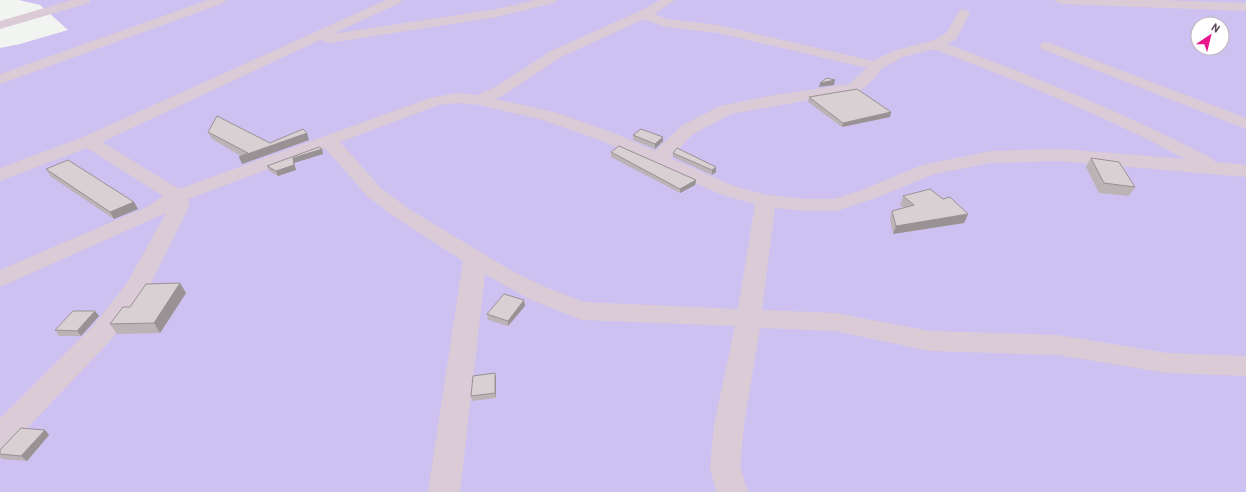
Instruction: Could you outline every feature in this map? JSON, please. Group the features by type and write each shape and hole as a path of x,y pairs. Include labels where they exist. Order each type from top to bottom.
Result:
{"street":[{"path":"0,25 84,0"},
{"path":"0,80 220,0"},
{"path":"0,175 89,141 396,0"},
{"path":"298,44 497,13 550,0"},
{"path":"480,100 501,90 556,54 646,13 669,0"},
{"path":"1060,0 1246,7"},
{"path":"646,13 651,18 665,23 718,29 875,66"},
{"path":"657,160 687,130 726,110 769,101 854,88 872,73 875,66 898,54 936,45 951,36 964,13"},
{"path":"936,45 1056,91 1165,140 1214,167"},
{"path":"1048,46 1246,124"},
{"path":"0,279 156,210 177,196 436,102 456,98 480,100 548,116 608,137 728,191 766,201 808,205 836,205 868,194 929,169 991,157 1061,155 1214,167 1246,171"},
{"path":"0,437 102,334 137,287 179,207 177,196 89,141"},
{"path":"329,141 374,192 385,201 474,259 537,293 582,311 749,317 835,322 930,341 1058,345 1167,363 1246,366"},
{"path":"732,492 725,467 729,425 749,317 766,201"},
{"path":"444,492 474,259"}],"shaded area":[{"path":"19,0 1246,0 1246,492 0,492 0,48 20,44 68,30 40,5"}],"building":[{"path":"827,78 835,80 820,83"},
{"path":"857,89 891,112 843,123 809,97"},
{"path":"217,116 270,143 303,129 307,133 239,157 248,153 208,132"},
{"path":"641,129 663,137 655,144 633,135"},
{"path":"619,146 696,180 680,189 611,152"},
{"path":"319,147 322,149 293,158 294,165 276,171 267,166"},
{"path":"677,148 716,167 712,170 673,153"},
{"path":"1091,158 1119,162 1135,187 1104,183"},
{"path":"68,160 134,202 110,212 46,169"},
{"path":"930,189 943,199 950,197 968,214 896,226 892,211 914,205 903,196"},
{"path":"180,283 154,323 110,324 123,307 130,307 146,284"},
{"path":"504,294 524,300 508,321 487,314"},
{"path":"73,311 95,311 77,331 55,330"},
{"path":"495,373 495,393 471,396 473,376"},
{"path":"21,428 45,430 21,456 0,454 0,450"}]}
